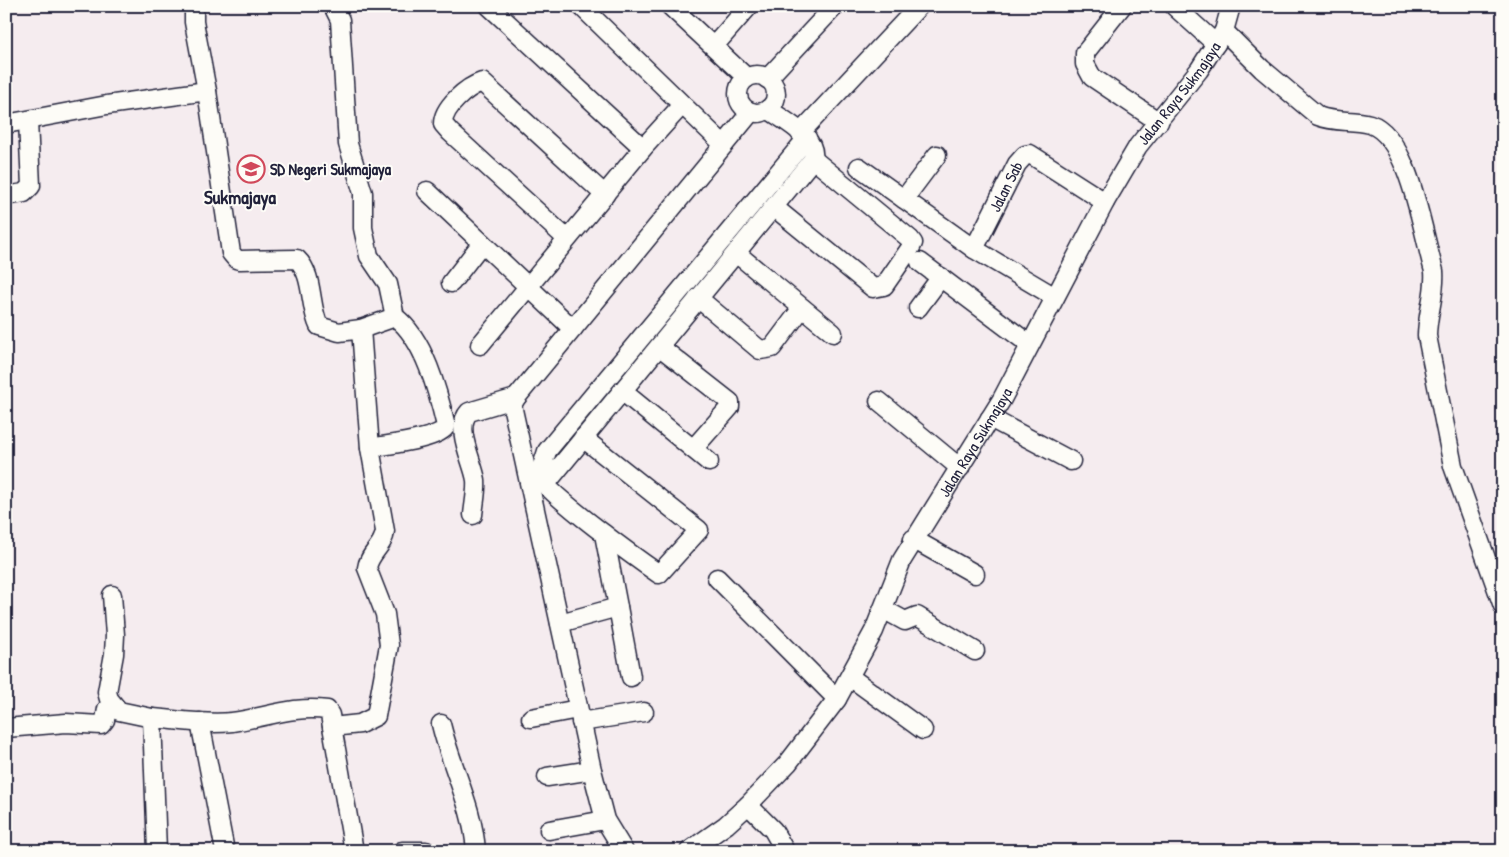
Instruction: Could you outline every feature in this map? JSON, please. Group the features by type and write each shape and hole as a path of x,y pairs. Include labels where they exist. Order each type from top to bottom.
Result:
{"street":[{"path":"194,6 195,28 208,91 231,253 236,259 246,261 290,257 297,259 302,264 307,278 313,310 319,326 339,332 361,329 395,317"},
{"path":"333,6 340,20 348,144 363,193 363,228 367,250 373,264 388,284 395,317 411,333 429,367 446,426 442,432 432,436 370,448"},
{"path":"489,6 643,148"},
{"path":"581,6 724,145"},
{"path":"670,6 747,78"},
{"path":"714,46 749,6"},
{"path":"767,79 835,6"},
{"path":"583,438 699,530 659,574 604,534 545,484 541,472 547,452 804,136 920,6"},
{"path":"1174,6 1262,70 1318,116 1328,120 1371,124 1383,131 1394,142 1403,160 1434,271 1435,286 1427,320 1427,336 1453,466 1503,606"},
{"name":"Jalan Raya Sukmajaya","path":"689,851 726,825 748,805 788,763 837,699 850,677 883,609 902,560 913,539 960,468 990,418 1105,202 1138,146 1159,122 1220,38 1230,6"},
{"path":"1117,12 1085,53 1087,71 1092,77 1159,122"},
{"path":"545,484 660,347 698,298 775,208 813,159 814,150 804,136 760,111 742,106 738,96 740,86 747,78 757,76 767,79 775,92 774,103 760,111 724,145 516,398 512,406 592,770 605,820 624,851"},
{"path":"567,240 450,132 443,124 446,112 467,90 482,82 605,195"},
{"path":"6,124 107,105 208,91"},
{"path":"480,345 643,148 682,105"},
{"path":"6,196 24,193 31,186 28,121"},
{"name":"Jalan Sab","path":"974,249 1017,164 1025,155 1030,154 1105,202"},
{"path":"904,199 937,155"},
{"path":"775,208 873,288 884,286 913,243 813,159"},
{"path":"859,167 974,249 1055,297"},
{"path":"427,191 573,329"},
{"path":"451,283 482,243"},
{"path":"736,253 833,332"},
{"path":"920,262 1029,344"},
{"path":"918,308 941,278"},
{"path":"698,298 760,350 772,348 802,308"},
{"path":"332,727 360,724 376,716 389,645 385,614 367,568 368,561 383,540 385,531 370,448 361,329"},
{"path":"660,347 730,402 730,407 693,449"},
{"path":"622,391 709,462"},
{"path":"473,515 476,481 463,428 465,417 469,412 516,398"},
{"path":"880,402 960,468"},
{"path":"990,418 1071,461"},
{"path":"604,534 631,677"},
{"path":"913,539 975,574"},
{"path":"717,578 837,699"},
{"path":"112,595 114,654 107,692 114,707 119,711 152,718 200,722 232,722 280,711 317,708 326,710 330,715 354,851"},
{"path":"560,623 618,607"},
{"path":"883,609 905,621 917,616 975,651"},
{"path":"850,677 923,730"},
{"path":"6,728 66,723 101,724 105,720 108,709 114,707"},
{"path":"531,718 644,712"},
{"path":"152,718 157,851"},
{"path":"200,722 225,851"},
{"path":"441,724 446,748 470,814 476,851"},
{"path":"548,777 592,770"},
{"path":"748,805 773,830 785,851"},
{"path":"550,830 605,820"},
{"path":"402,851 426,851"}],"place":[{"name":"SD Negeri Sukmajaya","path":"251,169"}],"district":[{"name":"Sukmajaya","path":"240,197"}]}
